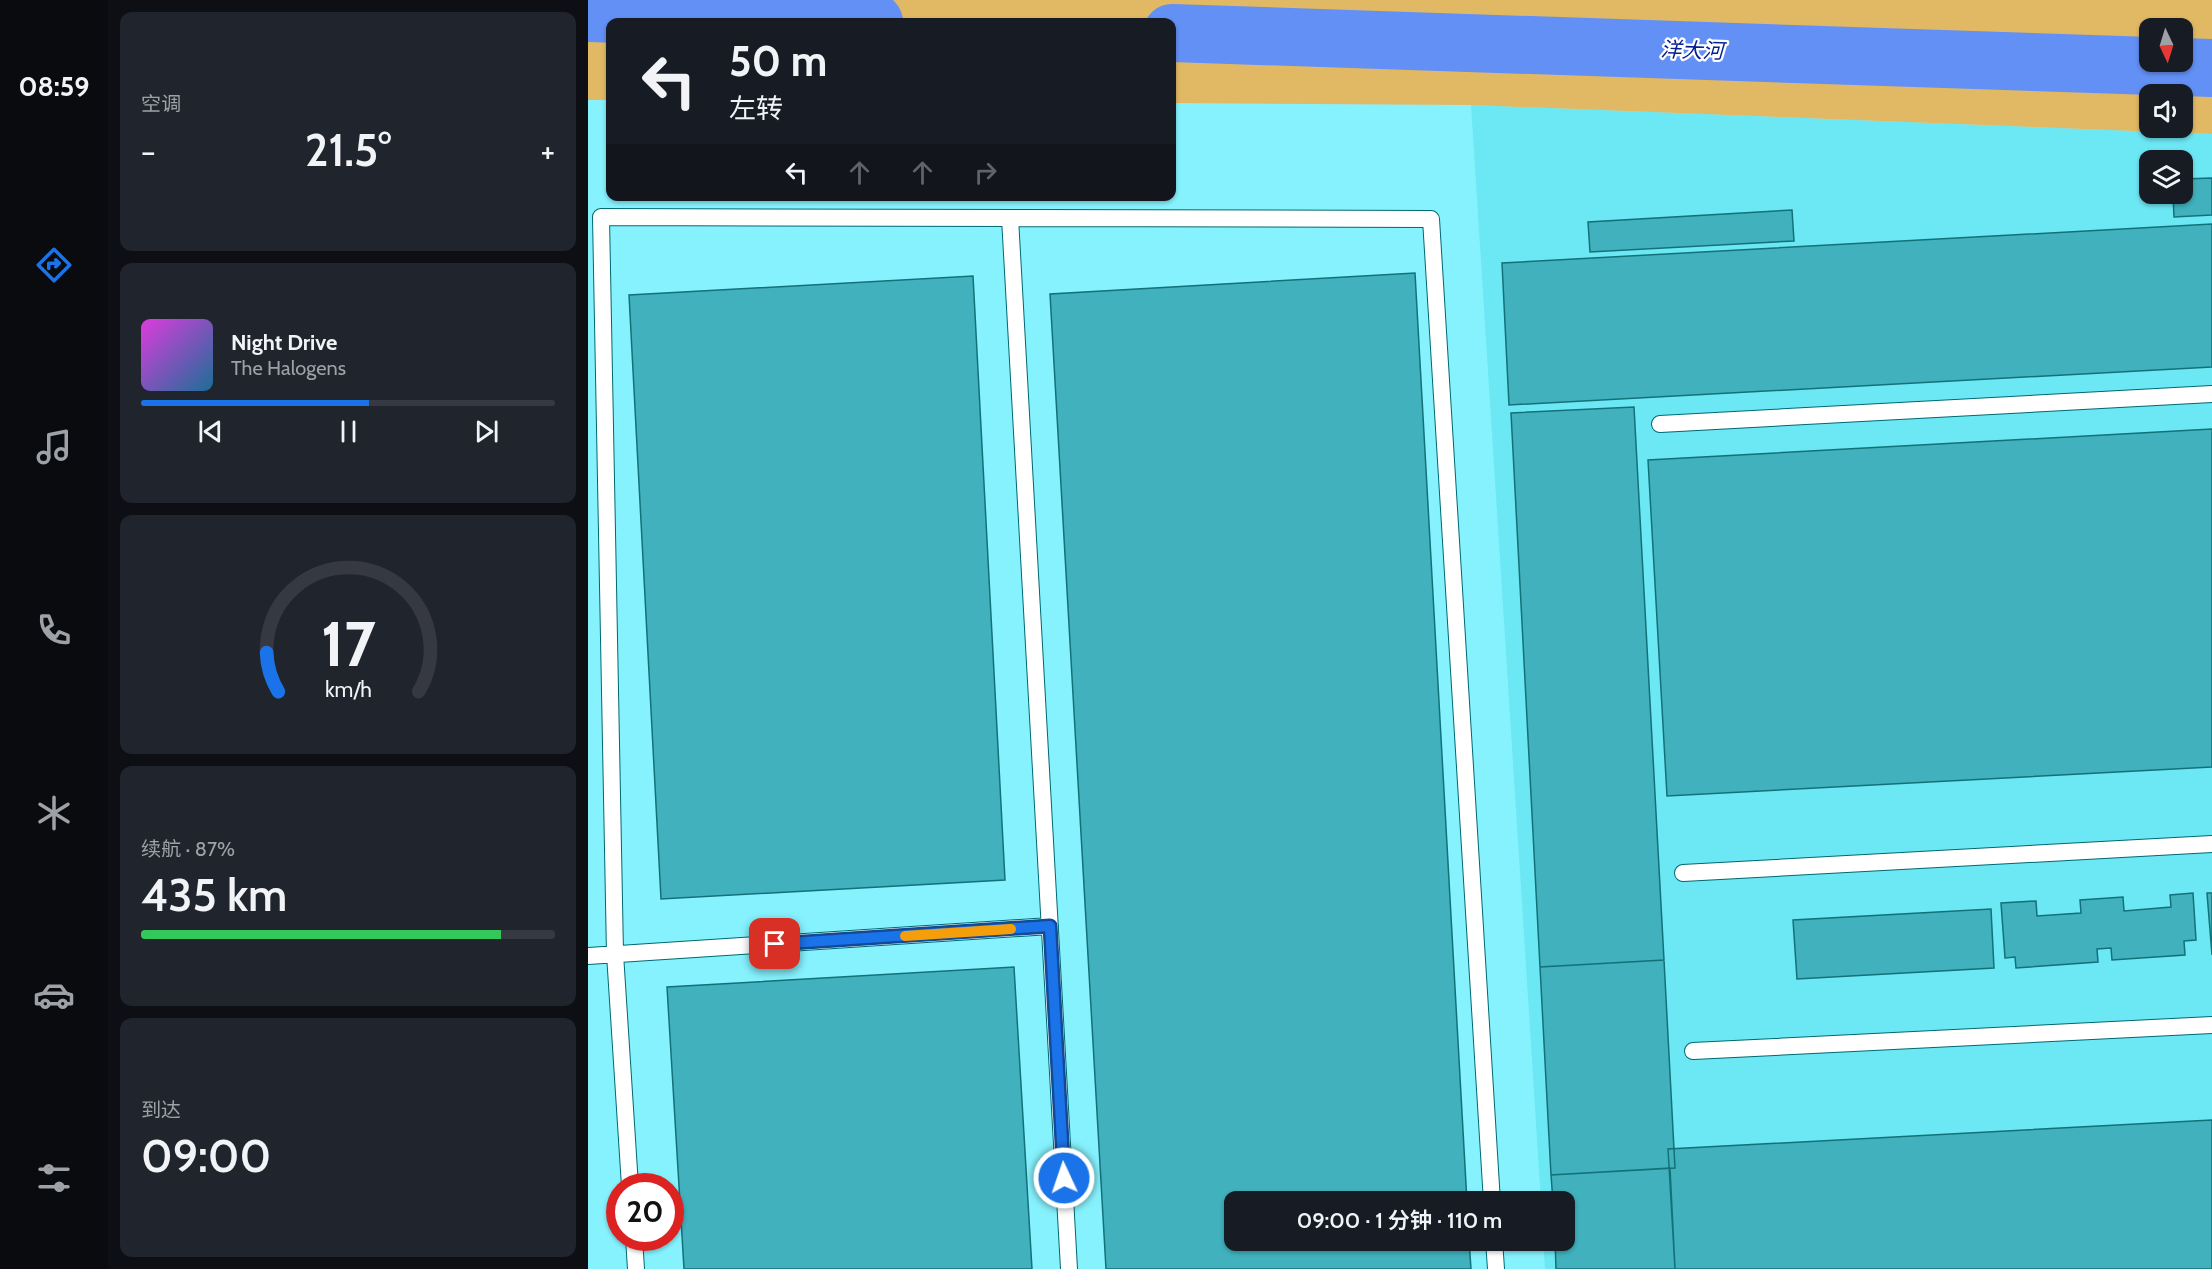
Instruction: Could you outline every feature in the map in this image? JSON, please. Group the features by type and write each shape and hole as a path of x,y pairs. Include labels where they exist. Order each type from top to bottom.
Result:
{"lane":[{"path":"629,1173 615,954 601,217 1431,219 1491,1191"},
{"path":"1010,218 1070,1269"},
{"path":"1660,424 2212,394"},
{"path":"1683,873 2212,844"},
{"path":"588,956 1050,926"},
{"path":"1693,1051 2212,1025"},
{"path":"635,1251 636,1269"},
{"path":"1495,1251 1496,1269"}],"shaded area":[{"path":"588,0 2212,0 2212,134 2193,133 2193,84 2139,84 2139,131 1471,105 1176,103 1176,18 606,18 606,100 588,100"},
{"path":"1471,105 2139,131 2139,138 2193,138 2193,133 2212,134 2212,1269 1545,1269 1544,1251 1575,1251 1575,1191 1540,1191"}],"building":[{"path":"2212,178 2212,215 2174,217 2173,204 2193,204 2193,179"},
{"path":"1792,210 1794,241 1590,252 1588,222"},
{"path":"2212,224 2212,367 1509,405 1502,263"},
{"path":"1415,273 1466,1191 1224,1191 1224,1251 1470,1251 1471,1269 1106,1269 1050,294"},
{"path":"973,276 1005,880 661,899 629,295"},
{"path":"1634,407 1664,960 1540,967 1511,413"},
{"path":"2212,429 2212,767 1667,796 1648,460"},
{"path":"2193,893 2196,940 2184,941 2185,955 2112,960 2111,948 2097,949 2098,962 2016,968 2015,957 2005,958 2001,903 2036,901 2037,916 2081,913 2080,900 2123,897 2124,911 2171,907 2170,895"},
{"path":"2207,893 2212,893 2212,955"},
{"path":"1991,909 1994,968 1797,979 1793,920"},
{"path":"1664,960 1675,1168 1551,1175 1540,967"},
{"path":"1014,967 1032,1269 684,1269 684,1173 678,1173 667,987"},
{"path":"2212,1120 2212,1269 1675,1269 1668,1149"},
{"path":"1670,1168 1675,1269 1556,1269 1555,1251 1575,1251 1575,1191 1552,1191 1551,1175"}],"waterway":[{"name":"洋大河","path":"588,13 747,18"},
{"name":"洋大河","path":"1176,33 2212,68"}],"slow traffic":[{"path":"905,936 1011,929"}],"route":[{"path":"775,944 1050,926 1064,1178"}]}
